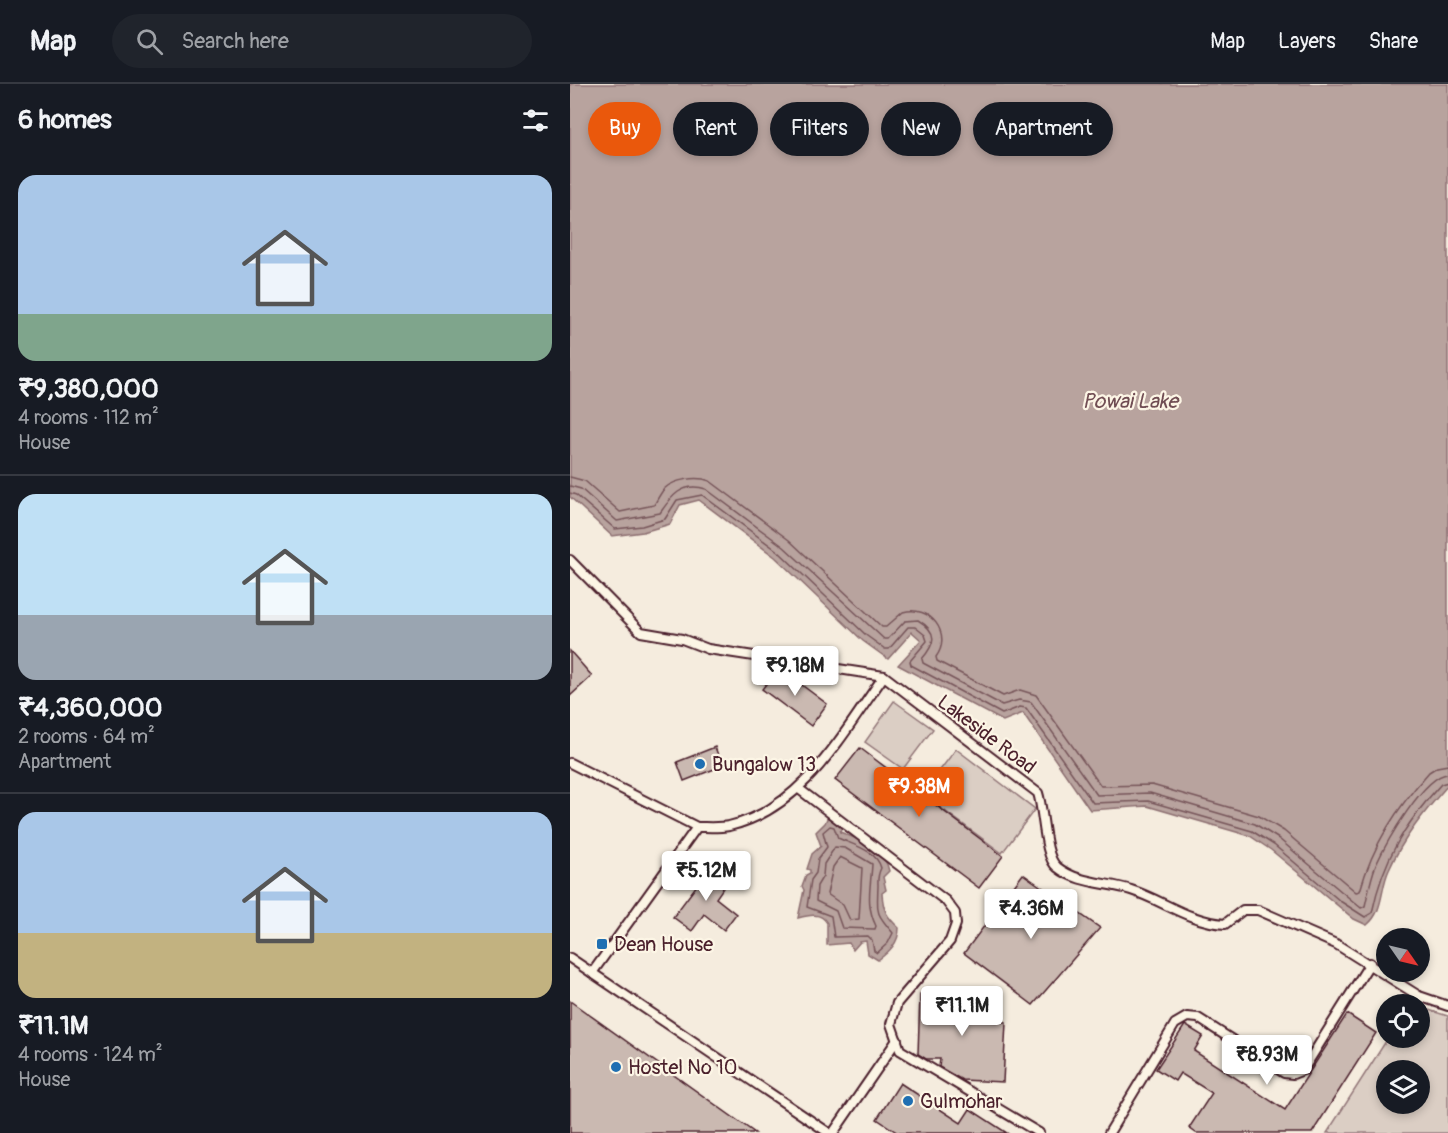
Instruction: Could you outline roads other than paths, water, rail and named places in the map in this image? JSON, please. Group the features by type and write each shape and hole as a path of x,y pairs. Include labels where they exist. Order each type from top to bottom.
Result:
{"lane":[{"name":"Lakeside Road","path":"570,561 641,633 682,639 708,649 884,676 1038,793 1044,812 1046,847 1056,867 1095,884 1130,890 1203,922 1225,924 1243,910 1258,910 1336,944 1370,963 1419,996 1448,1006"},
{"path":"570,763 697,827 729,826 762,813 799,789 884,676"},
{"path":"799,789 946,901 955,913 956,924 950,941 897,1003 891,1024 900,1050 1039,1133"},
{"path":"592,973 697,827"},
{"path":"570,958 831,1133 897,1040"},
{"path":"1109,1133 1175,1024 1187,1017 1198,1018 1284,1073 1293,1074 1303,1070 1370,963"}],"water":[{"name":"Powai Lake","path":"570,84 1448,84 1448,785 1401,847 1386,877 1376,913 1367,925 1354,919 1271,850 1250,836 1147,806 1090,810 1023,713 1003,721 898,665 921,640 912,632 888,659 863,641 775,557 699,500 680,505 670,524 643,532 612,536 570,497"},
{"path":"829,814 843,824 840,832 870,846 887,863 889,871 883,877 886,890 882,893 883,905 889,917 899,928 899,933 893,947 878,960 868,954 866,941 860,942 853,950 849,943 827,945 827,923 821,917 810,915 798,918 804,890 802,886 806,875 810,873 807,869 812,854 821,846 816,832 825,823"}],"place":[{"name":"Bungalow 13","path":"700,764"},
{"name":"Dean House","path":"602,944"},
{"name":"Hostel No 10","path":"616,1067"},
{"name":"Gulmohar","path":"908,1101"}]}
